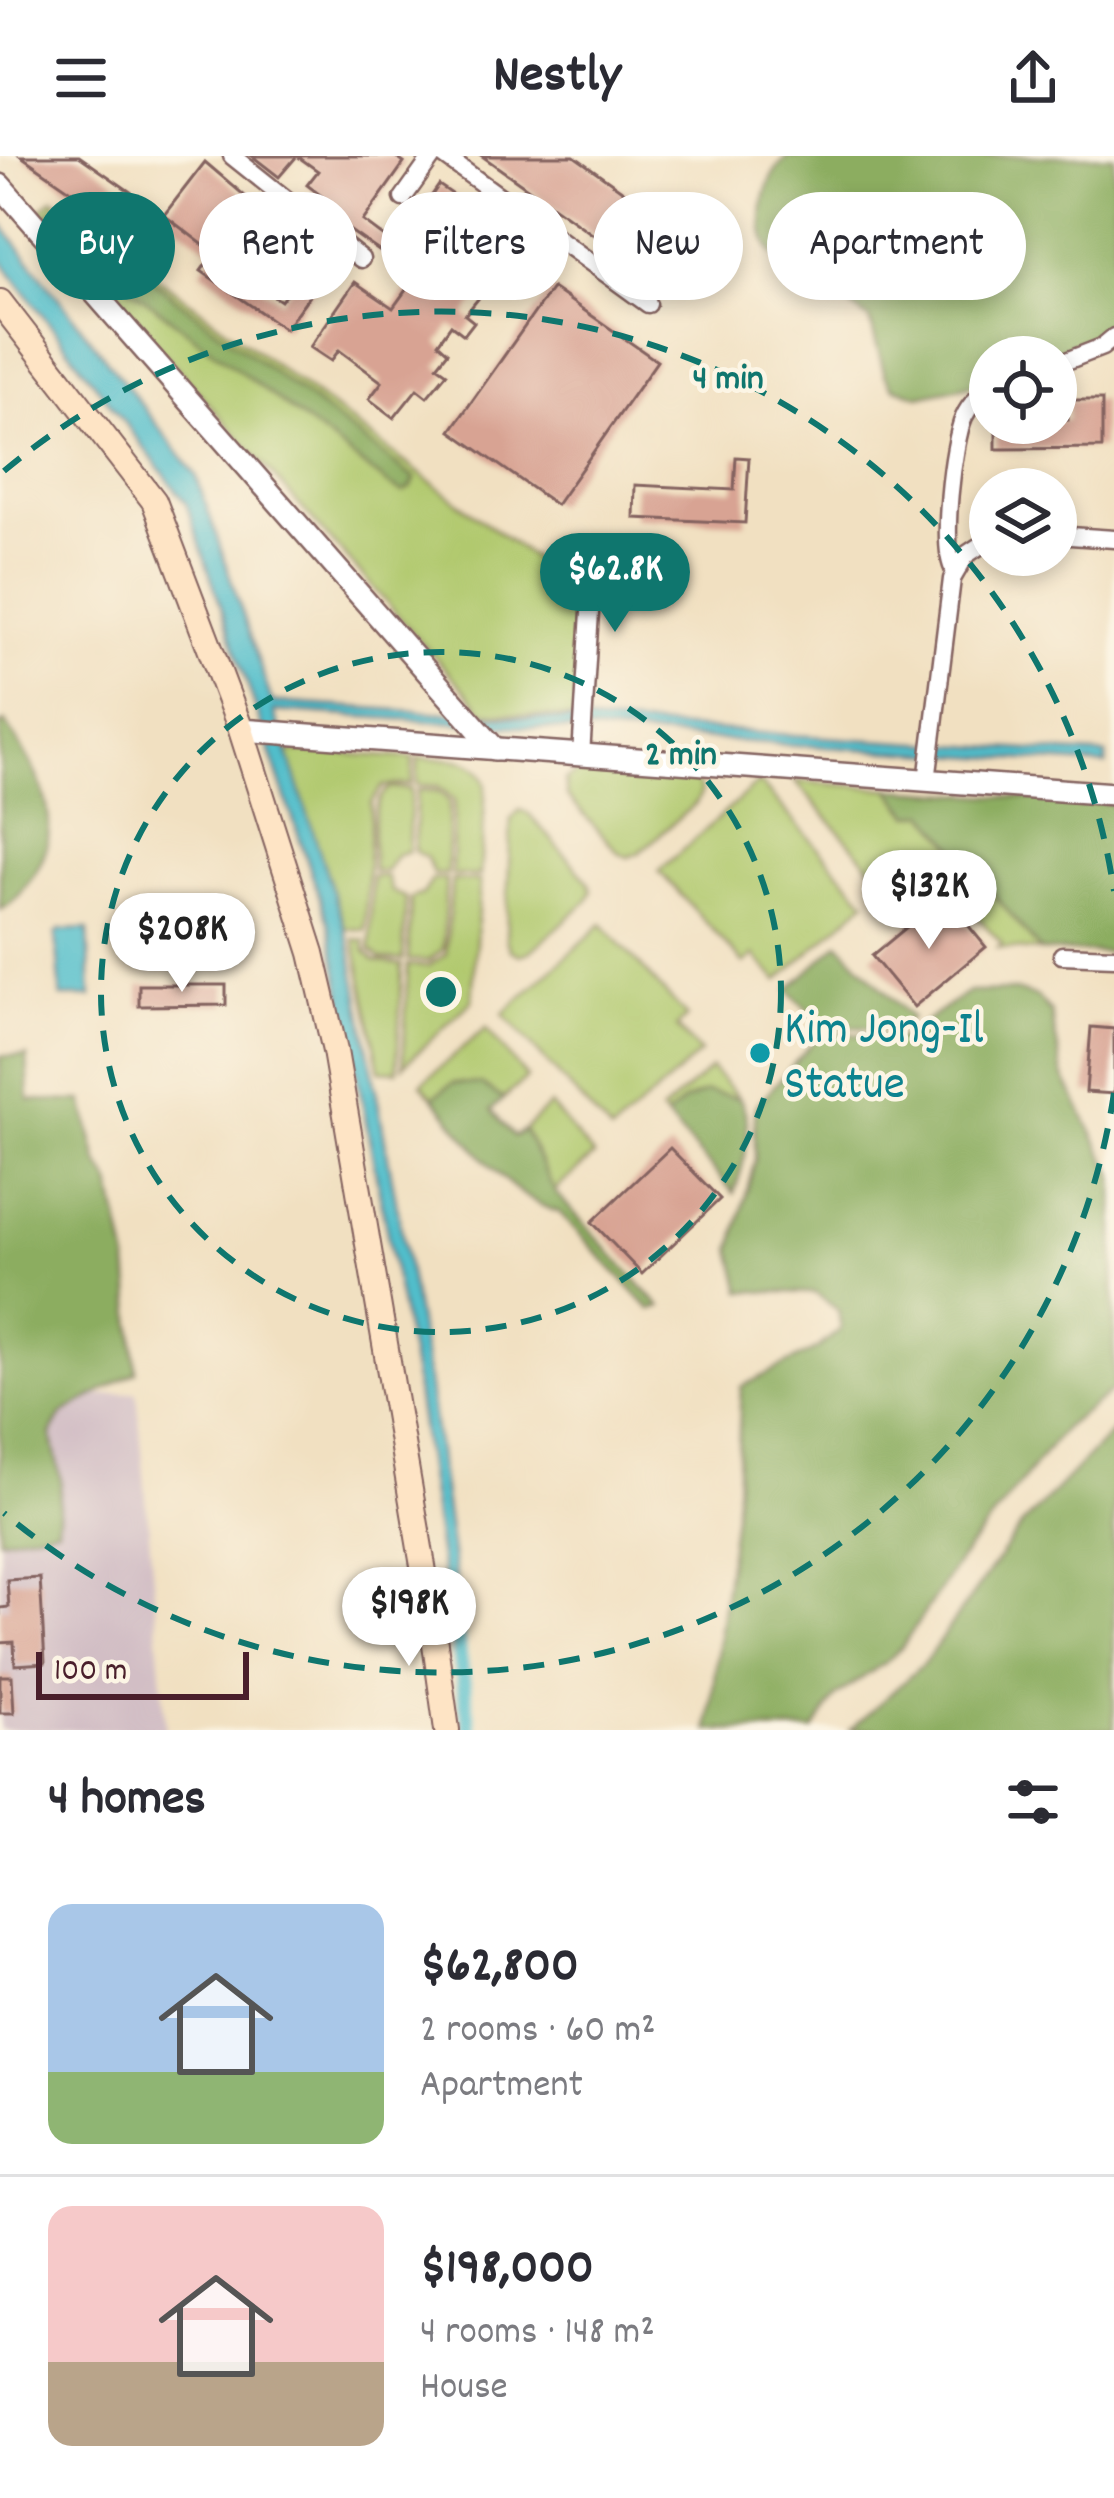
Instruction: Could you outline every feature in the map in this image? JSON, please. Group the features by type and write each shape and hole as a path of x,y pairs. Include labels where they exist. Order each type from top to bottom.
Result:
{"main road":[{"path":"0,302 154,501 241,730 330,1020 427,1586 447,1730"}],"street":[{"path":"232,156 361,259"},
{"path":"407,192 433,156"},
{"path":"444,156 648,304"},
{"path":"0,184 495,748"},
{"path":"1077,357 1114,338"},
{"path":"929,761 954,570 947,552 957,439 969,411"},
{"path":"1077,536 1114,539"},
{"path":"581,756 594,548"},
{"path":"954,570 969,554"},
{"path":"241,730 581,756 929,761 1114,794"},
{"path":"1062,955 1114,957"}],"shaded area":[{"path":"137,1392 166,1730 0,1730 0,1405"}],"green space":[{"path":"788,156 1114,156 1114,331 1077,349 1077,336 969,336 969,385 919,396 893,387 885,375 870,320 840,300 1026,300 1026,192 767,192 767,244 764,198 778,167"},
{"path":"175,290 538,562 549,562 558,550 588,551 576,719 484,712 116,300 175,300"},
{"path":"175,298 415,479 403,492 146,300"},
{"path":"5,722 38,778 49,817 43,857 15,900 0,910 0,726"},
{"path":"291,751 413,758 412,784 383,786 371,803 365,930 344,928 287,755"},
{"path":"418,758 459,760 482,775 486,785 480,876 452,875 454,800 438,786 417,785"},
{"path":"579,772 687,777 697,782 701,793 696,803 639,853 628,857 567,796 565,780"},
{"path":"795,781 890,789 910,815 926,813 1041,951 998,948 1002,944 922,855 887,885"},
{"path":"759,782 866,901 778,981 754,955 744,964 659,871"},
{"path":"390,788 411,789 408,851 396,855 386,871 373,871 375,814"},
{"path":"890,789 1114,804 1114,953 1041,951 926,813 911,815"},
{"path":"417,790 438,791 449,801 447,874 433,874 427,858 414,851"},
{"path":"520,810 529,814 592,891 587,901 530,952 520,955 510,950 506,940 511,819"},
{"path":"372,876 386,876 391,891 406,898 403,960 381,959 370,949"},
{"path":"433,879 446,879 443,949 429,961 408,960 411,898 423,894"},
{"path":"452,880 480,881 472,1001 403,1066 408,965 429,966 446,954"},
{"path":"602,924 687,1017 677,1027 700,1053 611,1133 503,1014"},
{"path":"354,939 364,940 365,950 375,961 402,965 397,1071 380,1070"},
{"path":"839,943 911,1018 896,1030 822,1025 788,990"},
{"path":"1018,991 1037,997 1051,1013 1063,1075 1114,1175 1114,1389 1064,1428 958,1562 902,1647 836,1696 814,1730 708,1730 736,1497 741,1387 818,1348 841,1329 838,1310 815,1293 742,1291 732,1249 755,1160 755,1107 823,1031 900,1039 969,992"},
{"path":"486,1028 527,1078 503,1099 468,1084 433,1097 421,1084"},
{"path":"0,1056 27,1056 29,1100 83,1101 98,1162 111,1183 128,1262 136,1372 62,1414 51,1434 61,1481 57,1528 0,1539"},
{"path":"711,1068 739,1098 700,1096 666,1117 661,1112"},
{"path":"453,1083 481,1084 503,1099 491,1110 514,1137 524,1130 555,1192 661,1307 651,1310 559,1212 521,1193 489,1164 433,1097"},
{"path":"706,1092 739,1098 744,1109 747,1145 734,1193 666,1117 684,1101"},
{"path":"550,1105 594,1156 554,1191 524,1130"},
{"path":"1114,1430 1114,1730 850,1730 924,1663 1023,1524"}],"water":[{"path":"0,222 36,268 36,300 60,300 196,475 272,702 1106,755 1106,765 274,711 349,941 427,1372 462,1628 450,1629 414,1376 329,925 186,503 0,259"},
{"path":"88,929 91,997 61,997 56,934"}],"building":[{"path":"21,156 79,156 131,192 73,192"},
{"path":"252,156 297,156 279,177"},
{"path":"297,156 394,156 404,163 363,221 381,234 381,252 357,236 357,192 316,192 307,185 318,171"},
{"path":"482,156 574,156 625,192 593,192 593,235 569,218 569,192 533,192"},
{"path":"205,162 240,192 199,192 199,242 175,223 175,201"},
{"path":"357,283 393,308 399,300 477,300 465,315 474,322 464,335 451,325 438,343 448,352 437,366 447,373 427,397 417,389 394,418 369,399 382,382 339,350 331,361 310,347 343,300 357,300"},
{"path":"243,300 306,300 285,329"},
{"path":"544,300 569,300 657,361 556,505 451,431"},
{"path":"1077,400 1102,400 1102,448 996,449 996,444 1077,444"},
{"path":"736,457 749,458 745,523 634,518 635,485 734,490"},
{"path":"944,896 986,947 914,1007 872,956"},
{"path":"139,985 226,985 226,1005 139,1006"},
{"path":"1091,1027 1114,1029 1114,1094 1086,1092"},
{"path":"670,1148 720,1199 642,1274 592,1222"},
{"path":"40,1578 45,1663 15,1665 14,1642 0,1643 0,1608 9,1607 7,1580"},
{"path":"0,1676 12,1676 14,1713 0,1713"}],"waterway":[{"path":"453,1608 470,1730"}],"place":[{"name":"Kim Jong-Il Statue","path":"760,1053"}]}
